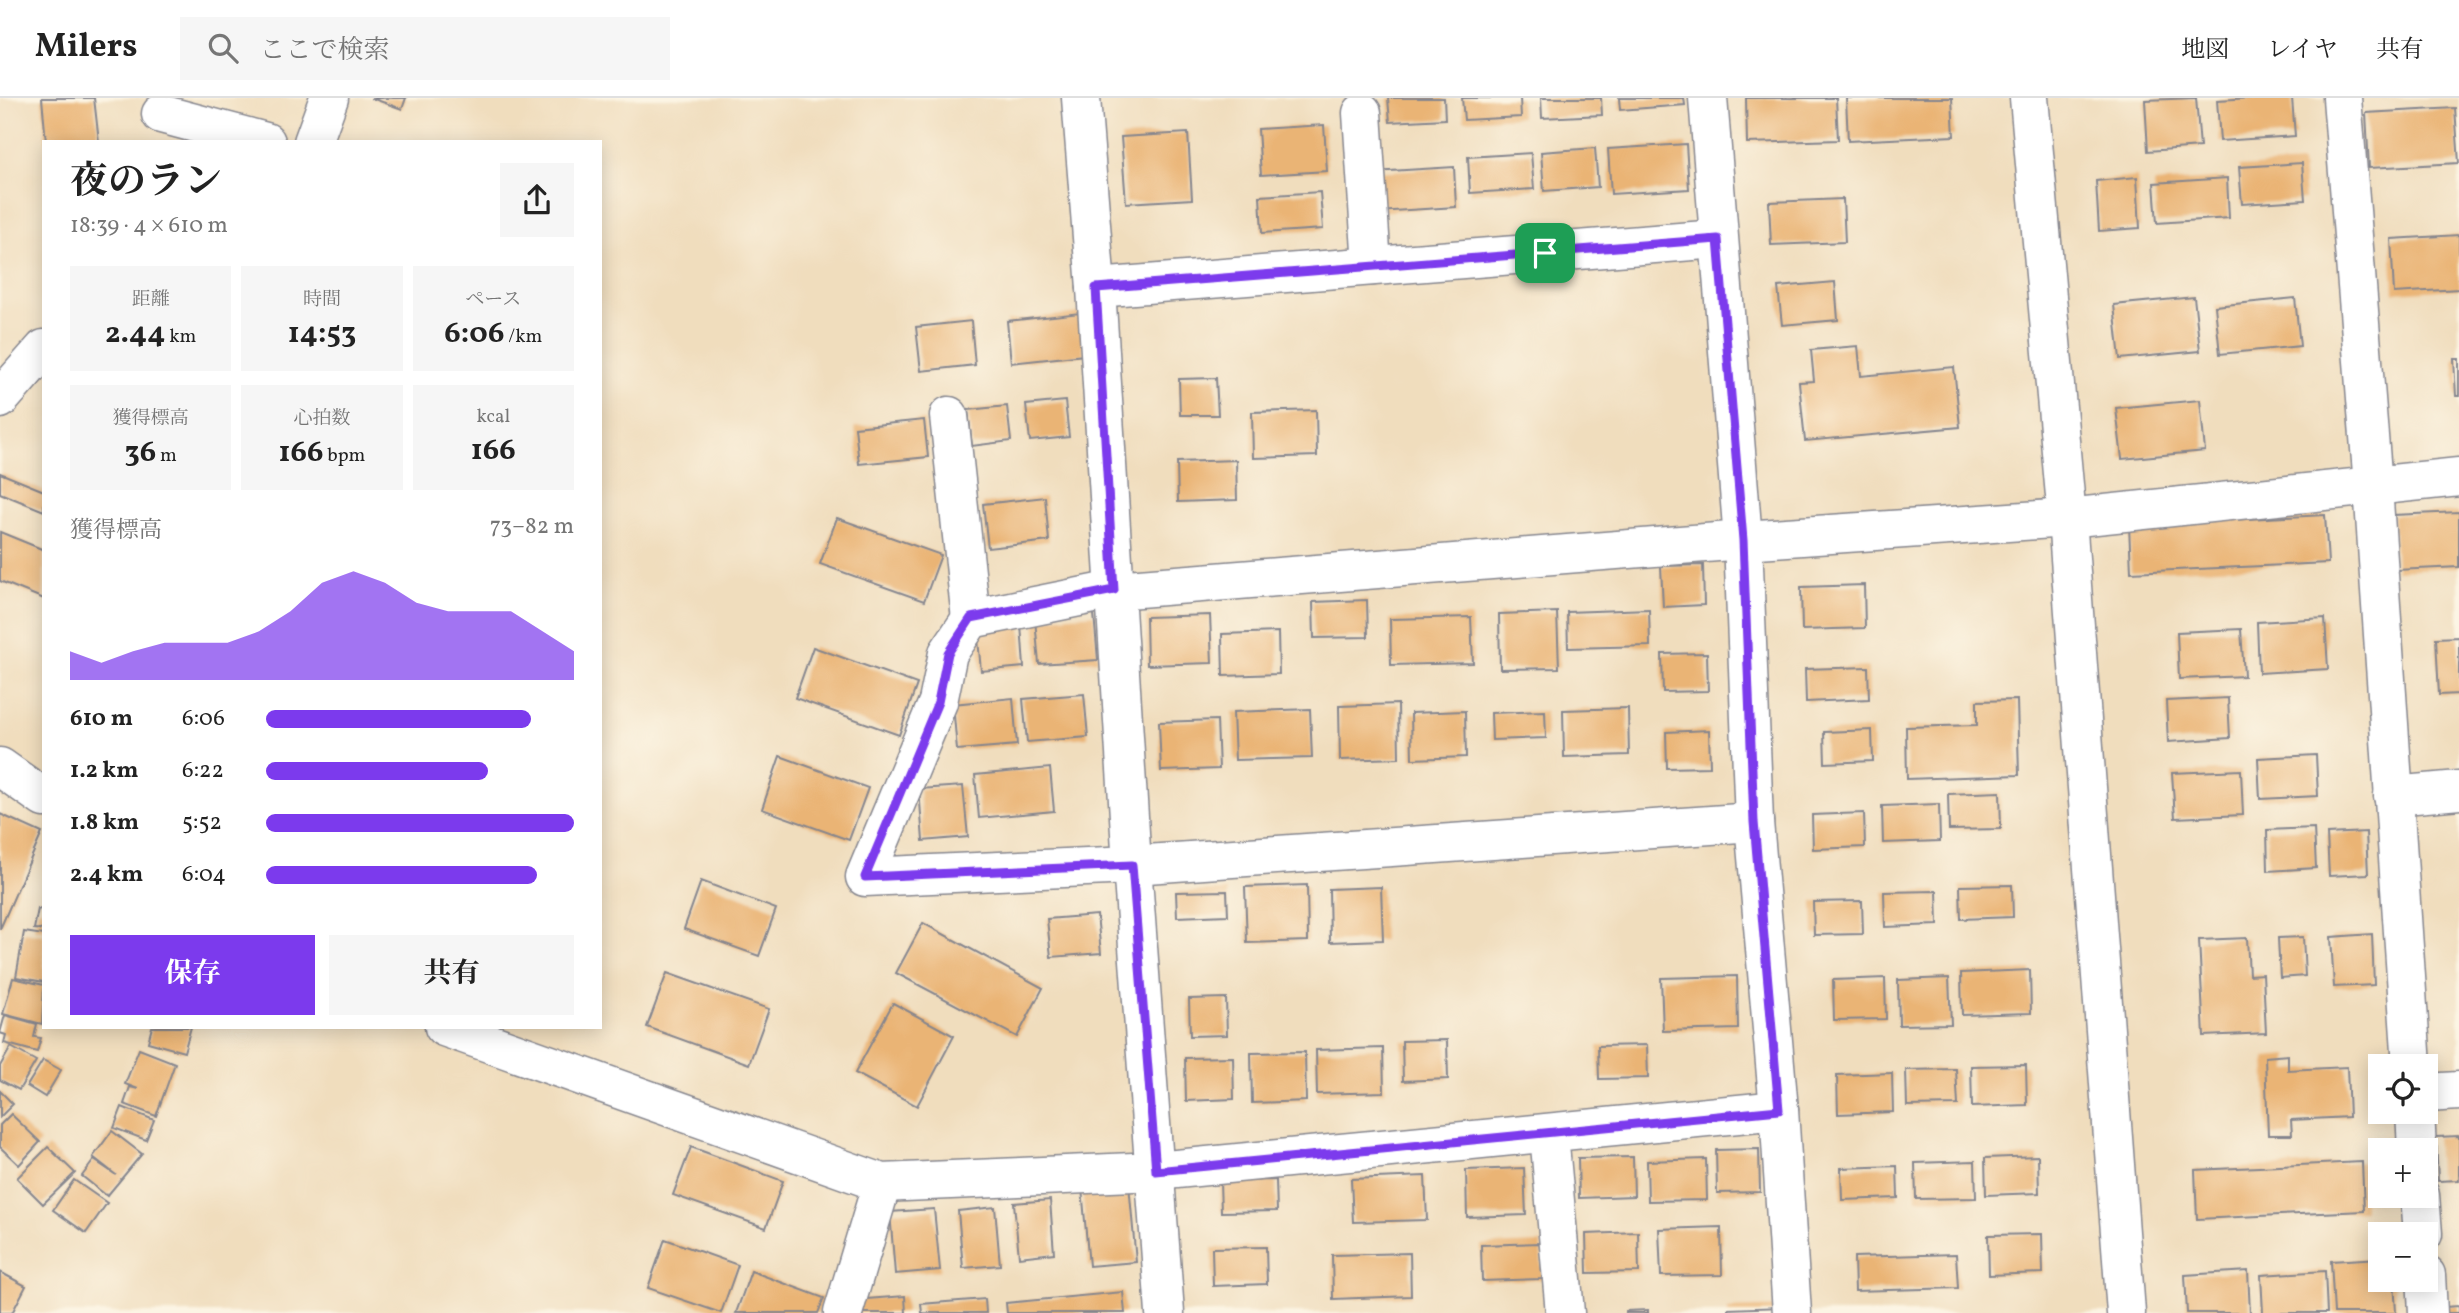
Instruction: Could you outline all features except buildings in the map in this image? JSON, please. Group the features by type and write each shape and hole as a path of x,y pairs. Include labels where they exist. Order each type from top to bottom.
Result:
{"street":[{"path":"314,140 329,98"},
{"path":"1081,98 1096,288 1132,865 1166,1313"},
{"path":"1708,98 1743,540 1754,822 1779,1110 1792,1313"},
{"path":"2029,98 2067,518 2126,1313"},
{"path":"2342,98 2373,486 2411,1054"},
{"path":"1362,113 1372,266"},
{"path":"157,118 257,140"},
{"path":"1096,288 1718,239"},
{"path":"0,399 42,351"},
{"path":"949,416 971,618 948,653 938,702 865,877 1132,865 1754,822"},
{"path":"971,618 1114,590 1743,540 2067,518 2459,477"},
{"path":"0,767 42,797"},
{"path":"2393,796 2459,790"},
{"path":"450,1029 882,1183 1156,1171 1779,1110"},
{"path":"2438,1092 2459,1091"},
{"path":"1549,1133 1565,1313"},
{"path":"843,1313 882,1183"},
{"path":"2427,1292 2428,1313"}],"route":[{"path":"1718,239 1743,540 1754,822 1779,1110 1156,1171 1132,865 865,877 938,702 948,653 971,618 1114,590 1096,288 1545,253 1718,239"}]}
